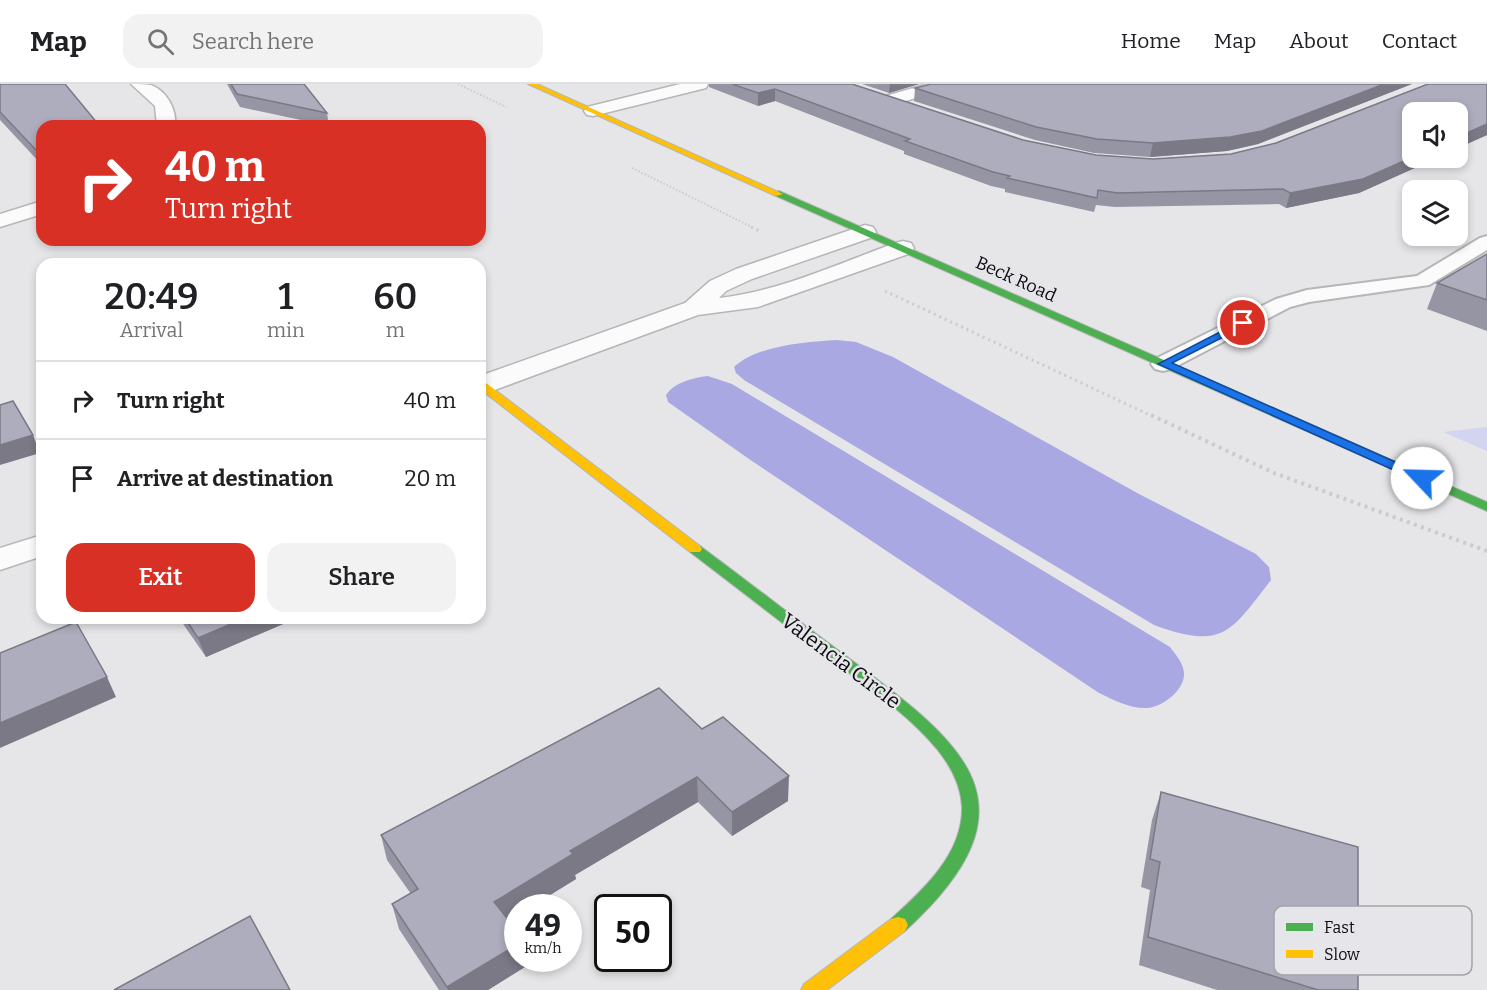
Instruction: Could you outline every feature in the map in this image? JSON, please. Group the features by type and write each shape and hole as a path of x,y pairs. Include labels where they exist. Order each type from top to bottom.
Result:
{"main road":[{"name":"Beck Road","path":"531,84 1487,507"},
{"path":"883,99 910,108"},
{"name":"Valencia Circle","path":"486,390 904,709 928,729 951,756 963,776 969,799 968,826 958,856 939,885 909,915 811,990"}],"street":[{"path":"139,84 164,106 167,120"},
{"path":"593,111 700,84"},
{"path":"883,99 945,84"},
{"path":"0,221 36,209"},
{"name":"Valencia Circle","path":"694,308 718,286 805,252 865,232"},
{"name":"Valencia Circle","path":"486,384 694,308 749,302 903,248"},
{"path":"0,560 36,547"}],"lane":[{"path":"1163,364 1283,303 1307,296 1422,281 1487,242"}],"path":[{"path":"458,84 508,108"},
{"path":"629,166 805,252"},
{"path":"842,271 1274,473 1487,551"}],"shaded area":[{"path":"1487,427 1487,451 1443,432"}],"water":[{"path":"837,340 856,342 893,357 1139,494 1256,554 1269,567 1271,580 1245,613 1223,632 1211,636 1196,636 1154,625 744,380 736,373 734,367 769,349"},
{"path":"708,376 732,384 1170,647 1183,668 1184,676 1176,693 1154,707 1141,708 1129,706 1099,693 749,459 668,402 666,395 674,387 690,379"}],"building":[{"path":"0,84 65,84 95,120 36,120 36,150 0,112"},
{"path":"231,84 304,84 327,113 237,94"},
{"path":"732,84 852,84 1023,140 1096,155 1153,159 1231,154 1276,143 1428,84 1487,84 1487,124 1468,133 1468,102 1402,102 1402,162 1363,179 1290,193 1283,189 1118,193 1098,190 1097,198 1007,178 1010,176 905,141 910,139 775,89 758,93"},
{"path":"931,84 1384,84 1262,131 1230,137 1153,143 1097,139 1036,127 915,88"},
{"path":"1487,254 1487,300 1437,283"},
{"path":"13,401 33,435 0,445 0,405"},
{"path":"71,624 77,624 107,677 0,723 0,653"},
{"path":"189,624 231,624 198,638"},
{"path":"659,688 702,729 723,717 789,776 732,812 697,777 570,851 573,854 494,902 504,914 504,952 447,987 392,904 418,889 381,835"},
{"path":"1161,792 1358,847 1358,906 1274,906 1274,975 1358,975 1358,990 1318,990 1148,937 1160,862 1150,859"},
{"path":"250,916 290,990 114,990"}],"traffic: fast":[{"path":"779,194 1487,507"},
{"path":"695,549 906,709 944,746 958,765 967,786 970,807 969,827 963,846 941,881 898,925"}],"traffic: slow":[{"path":"531,84 779,194"},
{"path":"486,388 695,549"},
{"path":"811,990 898,925"}],"route":[{"path":"1243,323 1163,364 1422,478"}]}
